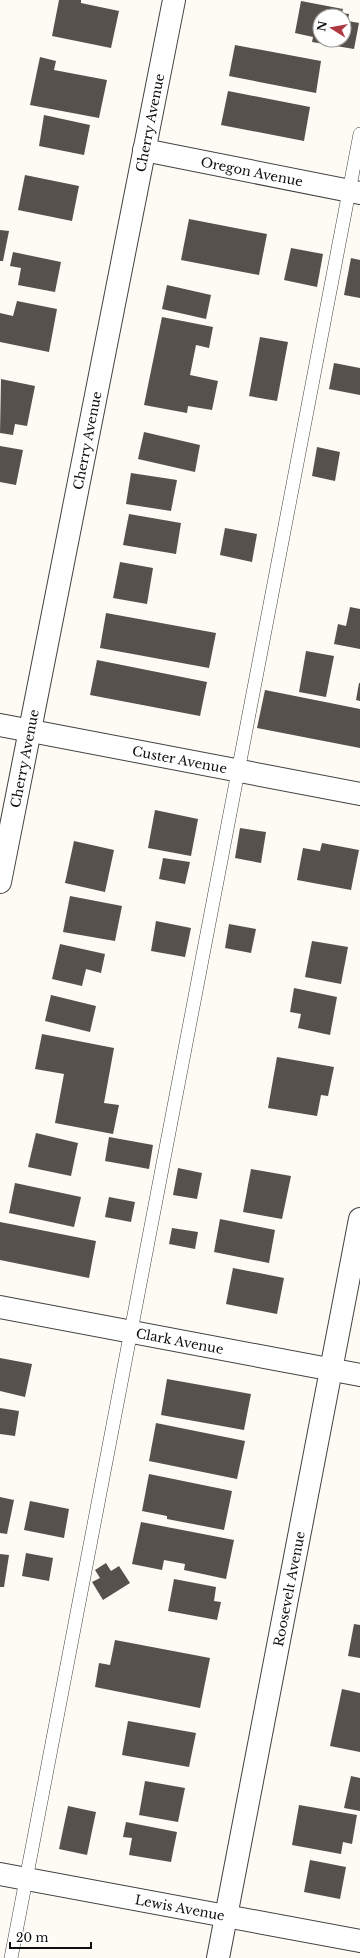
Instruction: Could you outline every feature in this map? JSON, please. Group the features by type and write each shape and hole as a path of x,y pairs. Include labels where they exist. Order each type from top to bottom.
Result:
{"street":[{"name":"Cherry Avenue","path":"0,882 174,0"},
{"name":"Oregon Avenue","path":"144,150 355,192"},
{"name":"Custer Avenue","path":"0,725 360,794"},
{"name":"Roosevelt Avenue","path":"218,1958 360,1219"},
{"name":"Clark Avenue","path":"0,1307 360,1376"},
{"name":"Lewis Avenue","path":"0,1874 360,1942"}],"lane":[{"path":"11,1958 238,771 355,192 360,134"}],"building":[{"path":"59,0 81,0 81,3 119,11 111,48 52,36"},
{"path":"301,1 338,8 312,8 312,37 295,33"},
{"path":"352,22 359,23 354,49 348,48 352,48"},
{"path":"235,45 321,61 316,93 229,76"},
{"path":"40,57 56,61 54,70 107,80 99,118 30,105"},
{"path":"228,91 310,107 304,141 221,125"},
{"path":"44,115 90,125 84,155 39,146"},
{"path":"25,175 79,186 72,221 18,210"},
{"path":"189,219 267,234 259,275 181,260"},
{"path":"0,230 9,231 3,261 0,261"},
{"path":"291,248 323,254 317,287 284,280"},
{"path":"13,252 61,262 55,292 18,285 21,268 10,266"},
{"path":"351,258 360,260 360,298 344,295"},
{"path":"167,285 211,295 206,319 162,309"},
{"path":"17,301 57,309 49,352 0,342 0,313 13,316"},
{"path":"162,317 213,327 209,348 196,345 190,375 218,381 212,410 188,406 187,413 144,405"},
{"path":"260,337 288,342 277,401 249,396"},
{"path":"334,363 360,368 360,395 329,389"},
{"path":"1,379 35,386 27,426 15,424 13,435 0,433"},
{"path":"144,432 200,445 195,472 138,459"},
{"path":"0,446 23,450 16,485 0,482"},
{"path":"317,447 340,452 335,481 312,476"},
{"path":"131,473 177,480 171,511 126,504"},
{"path":"129,514 181,523 176,554 123,545"},
{"path":"225,528 257,534 252,562 220,555"},
{"path":"120,562 153,568 147,604 113,598"},
{"path":"350,607 360,609 360,649 334,644 338,624 346,626"},
{"path":"106,613 216,633 209,668 100,648"},
{"path":"306,651 334,656 326,697 299,692"},
{"path":"97,660 207,682 200,716 90,695"},
{"path":"360,683 360,701 356,700"},
{"path":"265,690 360,709 360,748 257,728"},
{"path":"155,810 198,819 191,856 148,848"},
{"path":"240,828 266,832 261,863 235,858"},
{"path":"74,841 114,850 105,892 65,883"},
{"path":"322,843 359,850 351,890 297,880 303,848 320,851"},
{"path":"163,858 190,862 185,884 159,879"},
{"path":"70,896 122,906 115,941 63,932"},
{"path":"156,921 191,928 185,957 151,951"},
{"path":"229,924 256,929 251,953 225,948"},
{"path":"312,941 348,947 341,984 305,977"},
{"path":"60,944 105,954 101,973 86,969 82,986 52,979"},
{"path":"294,988 337,997 330,1035 298,1028 301,1014 290,1012"},
{"path":"51,995 96,1006 90,1032 45,1021"},
{"path":"42,1034 114,1048 104,1103 119,1105 113,1134 55,1123 64,1074 35,1069"},
{"path":"277,1057 334,1067 328,1096 321,1095 317,1116 268,1108"},
{"path":"36,1133 78,1143 71,1176 28,1167"},
{"path":"109,1137 153,1145 149,1169 105,1161"},
{"path":"178,1168 202,1173 197,1199 173,1195"},
{"path":"251,1169 291,1176 282,1219 243,1212"},
{"path":"15,1183 81,1197 74,1227 9,1213"},
{"path":"109,1197 135,1202 131,1222 105,1217"},
{"path":"220,1219 275,1230 269,1263 214,1252"},
{"path":"0,1222 96,1241 89,1278 0,1260"},
{"path":"172,1228 198,1232 195,1249 169,1244"},
{"path":"233,1268 284,1278 277,1314 226,1304"},
{"path":"0,1358 32,1364 25,1397 0,1391"},
{"path":"167,1379 251,1394 244,1430 161,1415"},
{"path":"0,1408 19,1411 15,1436 0,1434"},
{"path":"156,1423 245,1441 237,1479 149,1461"},
{"path":"149,1474 232,1491 224,1530 167,1519 167,1516 142,1511"},
{"path":"0,1497 14,1500 7,1534 0,1533"},
{"path":"30,1501 69,1509 64,1538 24,1530"},
{"path":"141,1522 234,1540 226,1579 184,1570 185,1564 164,1560 162,1570 132,1564"},
{"path":"26,1553 53,1558 49,1581 22,1576"},
{"path":"0,1554 9,1555 4,1587 0,1587"},
{"path":"106,1563 111,1571 119,1566 130,1583 103,1600 92,1582 100,1578 95,1570"},
{"path":"174,1579 216,1587 214,1601 221,1602 217,1620 168,1611"},
{"path":"354,1624 360,1625 360,1658 348,1656"},
{"path":"115,1640 210,1658 200,1708 95,1687 99,1663 110,1665"},
{"path":"342,1689 360,1693 360,1752 330,1746"},
{"path":"128,1721 196,1733 189,1767 122,1755"},
{"path":"351,1776 360,1778 360,1811 344,1808"},
{"path":"145,1781 185,1788 178,1822 139,1815"},
{"path":"299,1805 357,1815 352,1844 343,1842 341,1854 292,1845"},
{"path":"68,1806 96,1812 87,1855 59,1849"},
{"path":"126,1822 177,1832 171,1862 129,1855 132,1838 123,1837"},
{"path":"310,1860 346,1867 340,1899 304,1892"}]}
